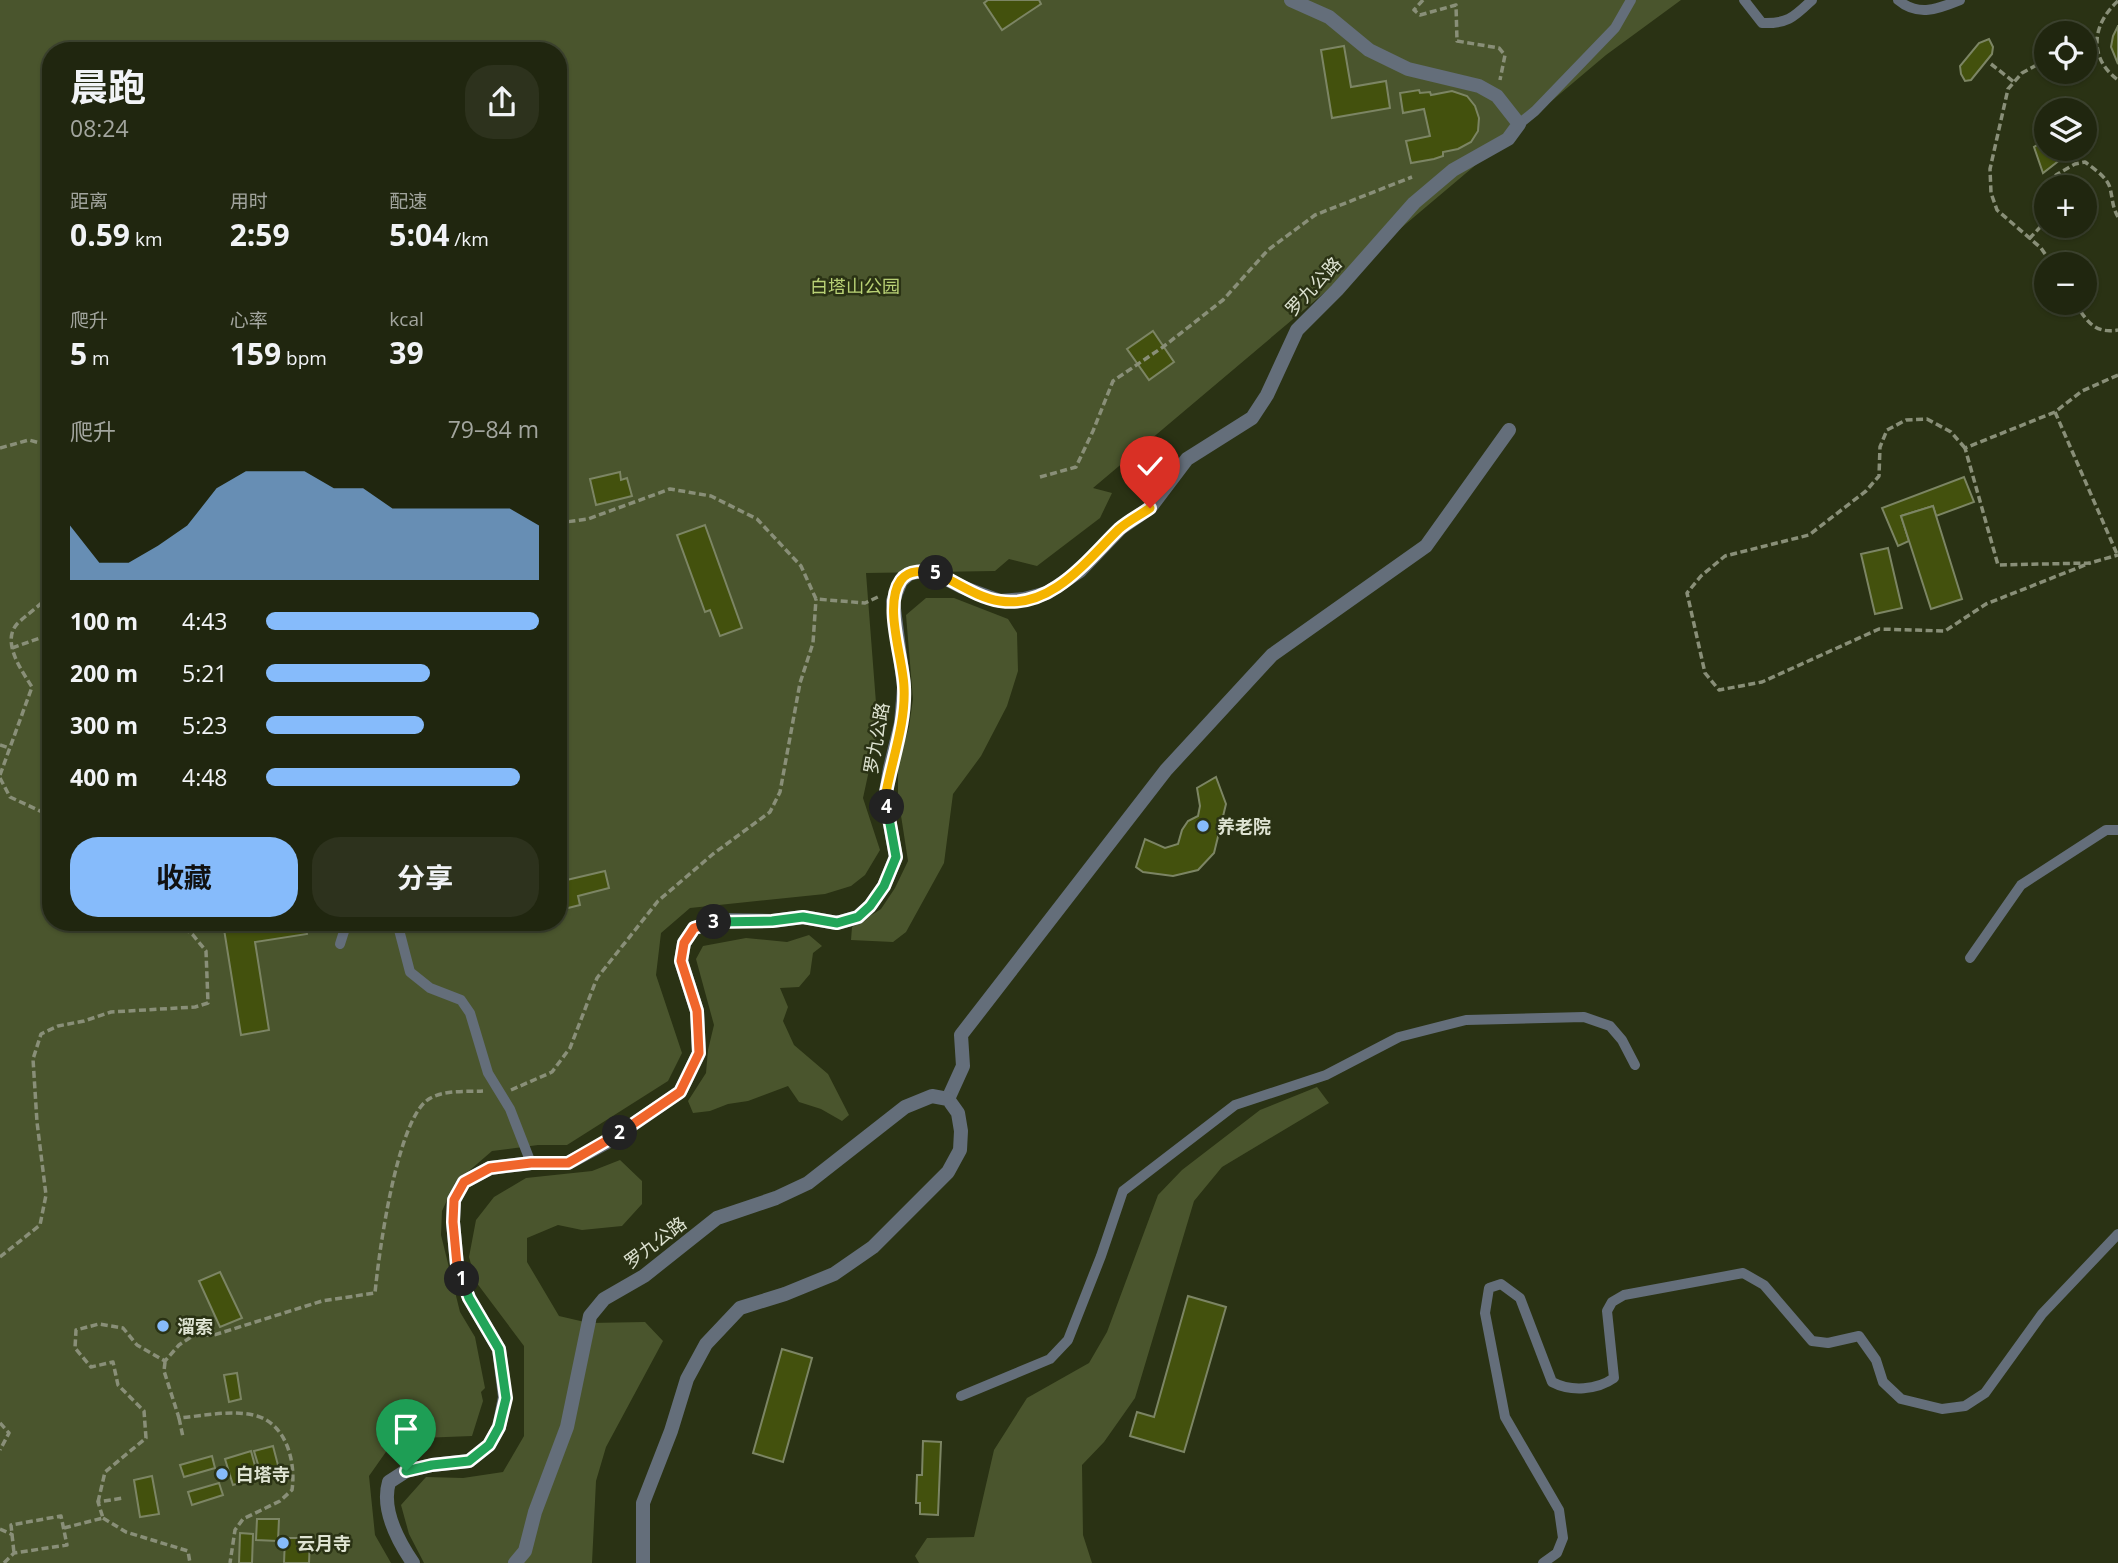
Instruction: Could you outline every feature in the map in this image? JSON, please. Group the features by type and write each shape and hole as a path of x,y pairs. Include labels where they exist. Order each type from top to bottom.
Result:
{"street":[{"path":"1291,0 1329,17 1369,50 1408,69 1479,86 1497,96 1519,124"},
{"name":"罗九公路","path":"413,1563 402,1547 388,1511 385,1497 389,1482 406,1471 469,1461 489,1445 499,1427 506,1398 499,1349 469,1298 457,1265 454,1200 464,1182 490,1168 531,1163 568,1163 609,1141 680,1092 699,1053 697,1011 681,961 684,943 694,928 720,920 772,921 803,917 837,923 858,917 870,906 884,886 896,857 885,798 901,723 904,687 893,601 901,580 909,574 921,571 935,573 962,587 1000,601 1024,600 1047,593 1080,571 1121,528 1150,508 1187,458 1252,418 1297,330 1337,290 1414,203 1453,170 1508,139 1519,124"},
{"path":"643,1563 643,1503 671,1431 687,1379 706,1344 740,1308 834,1275 844,1268 873,1247 948,1172 960,1150 958,1112 948,1099 963,1066 961,1035 1166,770 1272,654 1426,546 1509,430"},
{"name":"罗九公路","path":"515,1563 525,1551 535,1511 567,1427 590,1316 604,1300 645,1276 717,1218 776,1198 808,1183 905,1107 932,1096 948,1099"}],"lane":[{"name":"罗九公路","path":"1519,124 1535,111 1615,28 1631,0"},
{"path":"1744,0 1762,23 1777,24 1790,20 1812,0"},
{"path":"1898,0 1909,9 1936,9 1960,0"},
{"path":"1936,9 1949,0"},
{"path":"1970,958 2021,884 2106,830 2118,830"},
{"path":"340,944 344,931"},
{"path":"399,931 410,972 430,988 461,1000 470,1013 488,1073 510,1109 531,1163"},
{"path":"961,1396 1050,1359 1068,1340 1123,1191 1235,1105 1326,1075 1399,1037 1466,1020 1584,1017 1610,1026 1622,1040 1634,1065"},
{"path":"1543,1563 1557,1553 1563,1538 1559,1510 1505,1417 1485,1314 1489,1288 1501,1284 1520,1298 1552,1382 1564,1388 1602,1387 1614,1378 1607,1311 1612,1302 1624,1295 1743,1273 1764,1285 1812,1341 1828,1343 1859,1336 1876,1360 1883,1382 1901,1399 1942,1409 1965,1406 1984,1393 2042,1314 2118,1234"}],"path":[{"path":"1423,0 1414,10 1420,15 1456,5 1457,41 1499,48 1505,55 1497,96"},
{"path":"2118,0 2103,17 2097,38 2098,53 2105,67 2118,80"},
{"path":"1991,64 2014,82"},
{"path":"2034,66 2022,73 2008,89 1990,169 1991,193 1997,210 2043,252"},
{"path":"2056,175 2075,164 2085,162 2103,176 2110,186 2111,202 2118,217"},
{"path":"1040,477 1076,467 1113,381 1223,300 1268,250 1315,215 1412,177"},
{"path":"2029,239 2034,233"},
{"path":"2083,315 2089,324 2107,332 2118,330"},
{"path":"1965,448 2055,412 2082,391 2118,375"},
{"path":"2055,412 2118,555 2090,563 1986,604 1945,631 1880,629 1762,682 1719,690 1705,673 1687,593 1701,576 1725,556 1809,535 1866,491 1879,476 1880,447 1887,430 1906,419 1927,419 1951,432 1965,448 1998,565 2090,563"},
{"path":"0,448 29,440 42,444"},
{"path":"515,1089 551,1072 570,1048 597,978 658,901 771,811 780,792 800,683 813,643 816,599 801,566 757,519 711,496 670,489 588,519 567,522"},
{"path":"816,599 865,603 883,594 897,578 901,580"},
{"path":"42,601 15,626 12,636 12,648 32,687 0,776 9,796 42,812"},
{"path":"12,648 42,637"},
{"path":"0,745 9,748"},
{"path":"0,1257 40,1225 46,1195 33,1059 41,1034 58,1026 111,1012 195,1007 208,1003 206,951 188,931"},
{"path":"183,1437 164,1371 165,1361 179,1345 194,1335 214,1335 322,1301 374,1293 386,1216 413,1119 426,1100 439,1095 484,1091"},
{"path":"165,1361 136,1345 123,1328 99,1324 76,1330 75,1348 90,1367 113,1362 118,1385 144,1411 146,1438 105,1472 99,1502 103,1518 126,1532 188,1551 190,1563"},
{"path":"179,1418 227,1414 256,1416 271,1424 289,1449 294,1474 292,1490 280,1501 243,1519 235,1530 230,1563"},
{"path":"0,1423 9,1433 0,1450"},
{"path":"99,1502 123,1497"},
{"path":"3,1561 14,1553 67,1545 61,1516 11,1525 14,1553"},
{"path":"64,1528 103,1518"},
{"path":"0,1529 13,1535"}],"green space":[{"name":"白塔山公园","path":"0,0 1681,0 1606,55 1093,488 1112,493 1100,518 1037,566 1009,559 995,571 866,573 878,729 863,798 880,850 865,875 851,886 825,894 690,908 661,933 656,975 682,1053 668,1081 567,1145 538,1145 492,1151 455,1183 442,1211 441,1235 460,1312 475,1337 485,1388 481,1392 483,1401 472,1436 395,1439 369,1476 375,1535 391,1563 0,1563"},
{"path":"926,598 954,598 1008,619 1017,633 1018,671 1007,706 981,756 953,794 944,863 906,932 893,942 851,940 852,927 881,909 908,861 898,796 898,765 909,727 913,699 906,615"},
{"path":"809,935 822,946 813,953 810,974 799,987 780,988 788,1007 783,1021 794,1045 828,1074 849,1115 842,1121 821,1109 799,1102 788,1086 748,1101 693,1113 688,1101 706,1073 714,1025 696,959 703,946 746,938 787,942"},
{"path":"1317,1087 1329,1103 1222,1167 1194,1201 1135,1398 1104,1442 1082,1465 1083,1535 1092,1563 919,1563 915,1556 927,1538 974,1537 994,1450 1027,1398 1089,1363 1107,1332 1158,1195 1182,1170 1260,1110"},
{"path":"620,1160 642,1181 642,1204 622,1226 582,1230 558,1225 527,1238 527,1262 559,1316 589,1323 645,1322 663,1341 606,1447 596,1481 592,1563 424,1563 409,1534 401,1505 426,1477 463,1478 503,1472 524,1436 524,1346 476,1282 469,1257 476,1220 494,1197 526,1178 592,1171"}],"building":[{"path":"988,0 1039,0 1041,4 1002,30 984,3"},
{"path":"2118,26 2118,64 2111,47"},
{"path":"1989,39 1993,47 1992,54 1971,80 1965,81 1960,66 1979,43"},
{"path":"1344,46 1351,87 1386,81 1390,108 1332,118 1321,50"},
{"path":"1419,90 1420,93 1430,92 1431,95 1452,91 1467,96 1475,106 1479,118 1478,131 1471,142 1458,149 1443,152 1443,156 1411,163 1406,141 1430,136 1424,109 1403,113 1400,93"},
{"path":"2039,161 2058,161 2043,173"},
{"path":"1153,331 1174,362 1149,380 1127,349"},
{"path":"620,472 621,480 627,478 632,496 596,505 590,479"},
{"path":"1964,477 1974,502 1936,516 1933,506 1901,516 1909,541 1898,546 1882,508"},
{"path":"1933,506 1962,599 1931,609 1901,516"},
{"path":"705,525 742,628 720,636 710,610 705,612 677,535"},
{"path":"1888,548 1902,608 1875,614 1861,554"},
{"name":"养老院","path":"1216,777 1226,804 1214,853 1198,870 1173,876 1143,872 1136,867 1145,839 1165,848 1178,844 1188,821 1198,816 1200,806 1197,788"},
{"path":"605,871 609,888 578,896 580,905 567,908 567,880"},
{"path":"224,931 306,931 307,934 255,942 269,1030 241,1035"},
{"path":"220,1272 242,1318 220,1327 199,1281"},
{"path":"1188,1296 1226,1307 1184,1452 1130,1436 1137,1412 1154,1417"},
{"path":"782,1349 812,1358 783,1462 753,1453"},
{"path":"237,1373 241,1399 229,1402 224,1375"},
{"path":"923,1441 941,1442 938,1515 920,1514 920,1503 916,1503 917,1475 922,1475"},
{"path":"273,1446 279,1469 261,1474 254,1451"},
{"path":"251,1451 258,1477 233,1485 225,1459"},
{"path":"212,1456 215,1468 184,1477 180,1465"},
{"path":"152,1476 159,1514 140,1517 134,1480"},
{"path":"219,1483 223,1495 192,1505 188,1492"},
{"path":"257,1519 279,1519 278,1541 256,1540"},
{"path":"240,1533 253,1534 252,1563 239,1563"},
{"path":"285,1538 310,1538 309,1563 284,1563"}],"place":[{"name":"养老院","path":"1203,826"},
{"name":"溜索","path":"163,1326"},
{"name":"白塔寺","path":"222,1474"},
{"name":"云月寺","path":"283,1543"}],"route":[{"path":"406,1471 469,1461 489,1445 499,1427 506,1398 499,1349 469,1298 457,1265 454,1200 464,1182 490,1168 531,1163 568,1163 609,1141 680,1092 699,1053 697,1011 681,961 684,943 694,928 720,920 772,921 803,917 837,923 858,917 870,906 884,886 896,857 885,798 901,723 904,687 893,601 901,580 909,574 921,571 935,573 962,587 1000,601 1024,600 1047,593 1080,571 1121,528 1150,508"}]}
